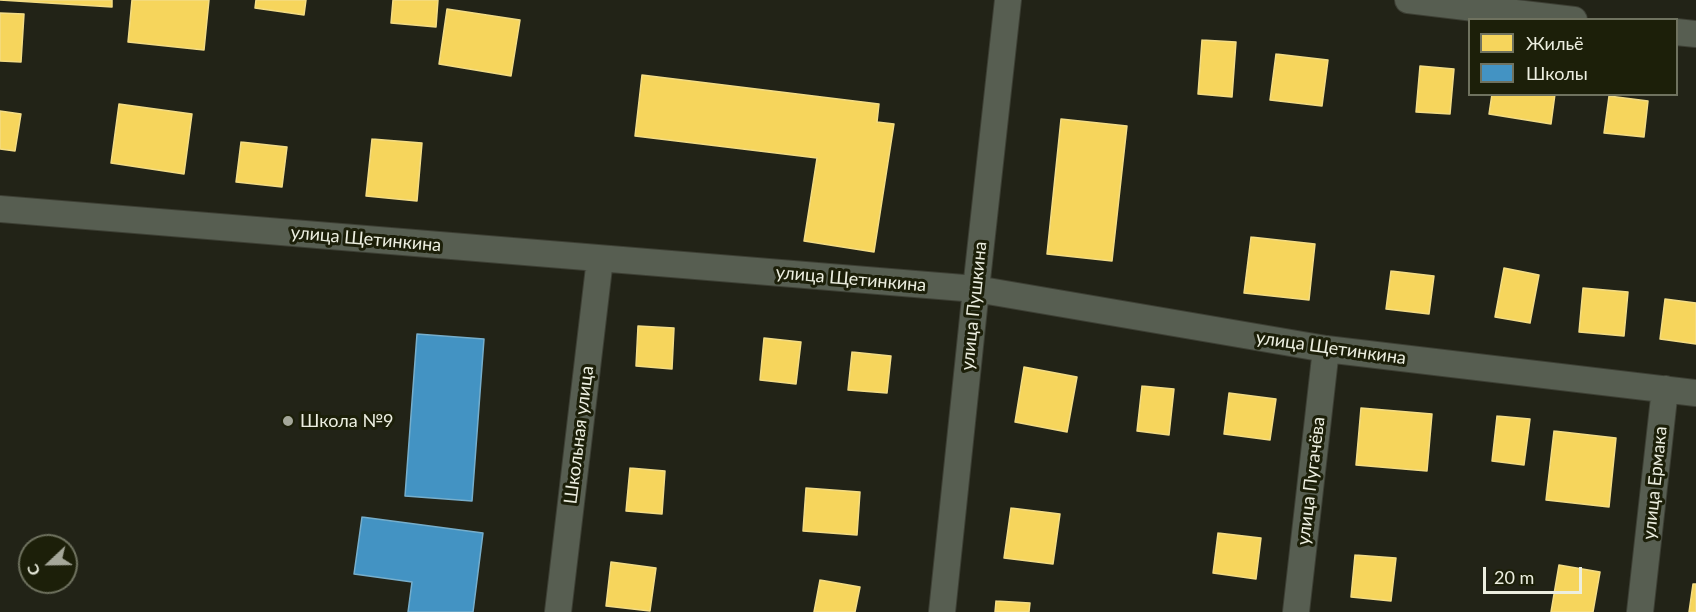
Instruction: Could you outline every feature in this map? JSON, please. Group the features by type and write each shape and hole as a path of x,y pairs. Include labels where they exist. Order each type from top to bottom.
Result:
{"street":[{"name":"улица Пушкина","path":"942,612 1008,0"},
{"path":"1408,0 1557,18"},
{"path":"1678,32 1696,34"},
{"name":"улица Щетинкина","path":"0,209 976,289 1326,349 1696,393"},
{"name":"Школьная улица","path":"558,612 600,259"},
{"name":"улица Пугачёва","path":"1296,612 1326,349"},
{"name":"улица Ермака","path":"1640,612 1665,389"}],"building: Жильё":[{"path":"0,0 112,0 112,7"},
{"path":"132,0 209,0 204,50 128,42"},
{"path":"256,0 306,0 304,15 255,8"},
{"path":"393,0 438,0 436,27 391,23"},
{"path":"447,9 520,20 511,76 439,64"},
{"path":"0,13 24,14 21,62 0,61"},
{"path":"1202,40 1236,42 1232,97 1198,94"},
{"path":"1276,54 1328,60 1322,106 1270,100"},
{"path":"1420,66 1454,69 1450,114 1416,112"},
{"path":"642,75 879,104 877,122 894,124 874,252 804,241 817,158 635,136"},
{"path":"1492,96 1555,96 1551,124 1489,114"},
{"path":"1609,96 1648,101 1644,137 1604,133"},
{"path":"119,104 192,114 184,174 111,163"},
{"path":"0,111 21,114 15,151 0,149"},
{"path":"1061,119 1127,126 1112,261 1047,254"},
{"path":"372,139 422,143 417,201 366,196"},
{"path":"241,142 287,147 282,187 236,182"},
{"path":"1251,237 1315,244 1309,300 1244,293"},
{"path":"1504,268 1539,275 1530,323 1495,317"},
{"path":"1391,271 1434,276 1429,314 1386,309"},
{"path":"1583,288 1628,292 1624,336 1579,332"},
{"path":"1665,299 1696,303 1696,344 1660,339"},
{"path":"638,326 674,328 672,369 636,366"},
{"path":"764,338 801,342 796,384 760,380"},
{"path":"852,352 891,356 887,393 848,390"},
{"path":"1024,367 1077,377 1067,432 1015,422"},
{"path":"1142,386 1174,389 1169,435 1137,431"},
{"path":"1229,393 1276,399 1270,440 1224,434"},
{"path":"1361,408 1432,414 1427,471 1356,465"},
{"path":"1497,416 1530,419 1524,465 1492,461"},
{"path":"1554,431 1616,438 1609,507 1546,500"},
{"path":"630,468 665,471 662,514 626,511"},
{"path":"806,488 860,492 857,535 803,531"},
{"path":"1011,508 1060,514 1053,564 1004,558"},
{"path":"1218,533 1261,538 1256,579 1213,573"},
{"path":"1355,555 1396,558 1391,601 1351,597"},
{"path":"611,562 656,568 650,611 606,606"},
{"path":"1559,565 1600,572 1593,612 1551,612"},
{"path":"820,580 860,587 855,612 814,612"},
{"path":"1693,584 1696,584 1696,612 1689,612"},
{"path":"996,601 1030,603 1029,612 995,612"}],"building: Школы":[{"path":"417,334 484,339 472,501 405,496"},
{"path":"362,517 483,533 473,612 408,612 412,582 354,574"}],"place":[{"name":"Школа №9","path":"288,421"}]}
